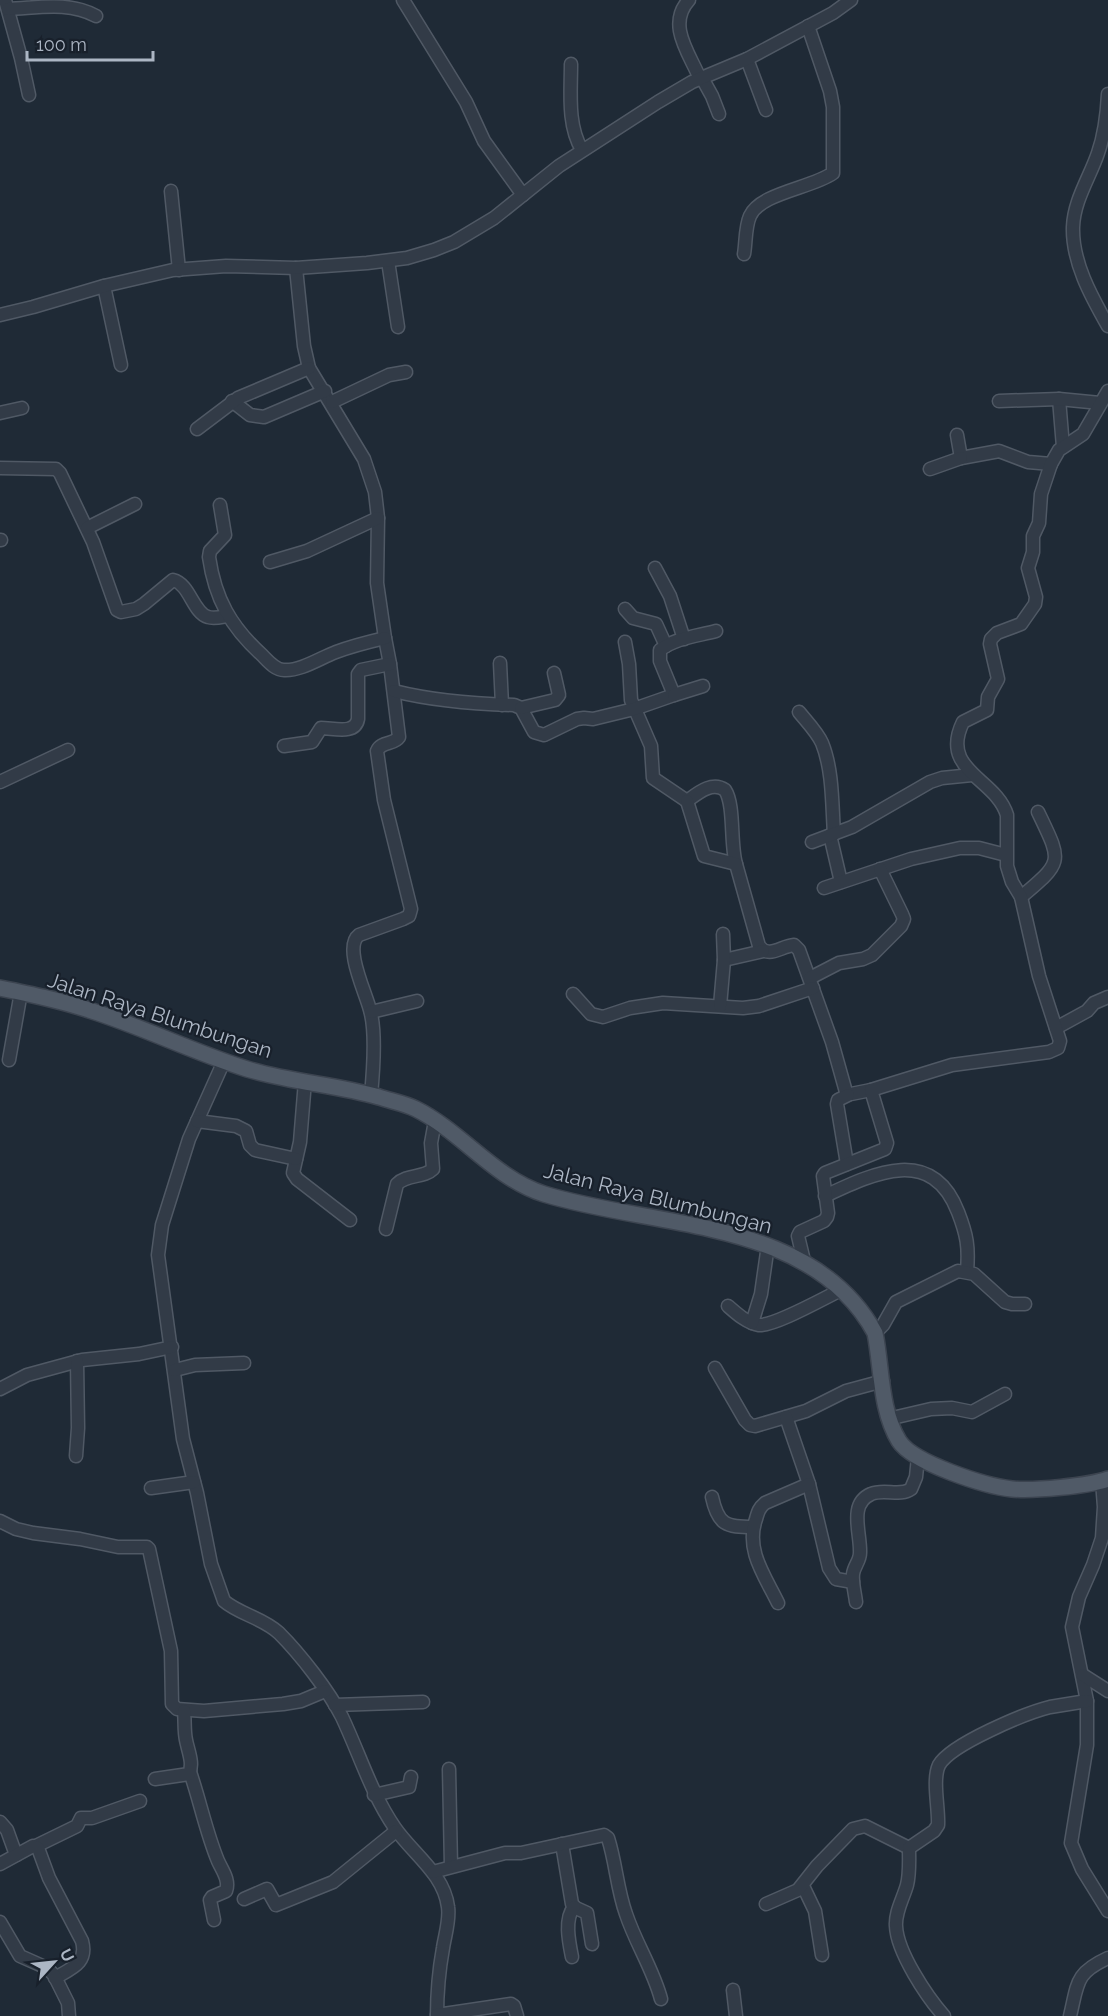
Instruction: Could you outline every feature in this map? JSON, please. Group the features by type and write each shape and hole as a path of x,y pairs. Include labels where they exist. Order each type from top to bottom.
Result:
{"main road":[{"name":"Jalan Raya Blumbungan","path":"0,988 90,1010 257,1072 371,1095 414,1108 435,1121 513,1180 544,1193 768,1245 804,1261 841,1290 859,1309 875,1333 888,1419 905,1449 940,1468 1011,1489 1043,1488 1105,1480"}],"street":[{"path":"403,0 466,102 484,141 523,195"},
{"path":"689,0 680,12 681,35 688,57 712,96 718,114"},
{"path":"0,315 104,286 179,270 226,266 296,268 388,261 421,255 454,242 494,218 559,166 658,102 701,78 747,59 833,13 851,0"},
{"path":"29,94 5,3 67,6 96,16"},
{"path":"744,254 748,222 752,213 772,197 816,182 834,171 831,91 808,26"},
{"path":"747,59 766,110"},
{"path":"571,64 571,108 575,134 582,150"},
{"path":"1108,94 1104,131 1096,159 1084,184 1073,228 1074,244 1084,281 1108,326"},
{"path":"171,191 179,270"},
{"path":"388,261 398,327"},
{"path":"296,268 304,346 309,368 364,459 371,476 378,518 377,583 399,737 396,741 379,747 378,759 384,800 411,909 409,916 403,920 359,935 354,938 352,944 371,1012 373,1070 371,1095"},
{"path":"104,286 122,365"},
{"path":"197,429 232,401 309,368"},
{"path":"232,401 250,415 264,417 389,375 406,372"},
{"path":"847,1164 838,1100 848,1095 952,1065 1058,1048 1060,1041 1041,985 1021,897 1012,882 1007,866 1005,808 992,791 972,775 959,754 958,744 962,724 987,710 990,693 997,683 998,675 990,644 992,639 997,633 1021,624 1035,604 1036,597 1028,575 1028,568 1033,552 1033,536 1040,519 1041,494 1051,464 1063,447 1083,434 1108,391"},
{"path":"999,401 1059,399 1100,403"},
{"path":"1059,399 1063,447"},
{"path":"0,413 22,408"},
{"path":"957,435 961,458"},
{"path":"930,469 961,458 999,451 1028,462 1051,464"},
{"path":"0,468 56,469 70,490 87,528 117,610 121,612 136,609 176,580 183,585 203,615 212,618 227,616"},
{"path":"87,528 135,504"},
{"path":"220,506 225,535 210,551 209,557 227,616 238,631 274,667 285,670 294,669 337,651 384,638"},
{"path":"270,562 307,551 378,518"},
{"path":"655,568 670,596 684,639"},
{"path":"625,609 633,618 656,624 666,646"},
{"path":"674,695 659,655 660,650 684,639 716,631"},
{"path":"625,642 634,709 651,746 653,756 651,774 687,801 704,856 736,864"},
{"path":"500,663 502,705"},
{"path":"284,746 312,742 321,728 349,729 357,725 358,674 365,668 390,664"},
{"path":"394,691 441,700 521,708 557,698 559,695 554,673"},
{"path":"521,708 534,732 544,735 577,719 593,719 634,709 703,686"},
{"path":"799,712 822,742 826,756 832,835 841,882"},
{"path":"0,782 68,750"},
{"path":"812,842 852,827 930,782 942,778 972,775"},
{"path":"687,801 708,787 717,786 725,790 730,805 733,853 759,946 763,951"},
{"path":"1021,897 1054,866 1056,855 1053,844 1038,812"},
{"path":"824,888 922,856 960,848 979,848 1006,855"},
{"path":"573,994 591,1014 603,1017 655,1003 743,1008 759,1006 811,983 839,963 872,956 902,926 904,919 880,869"},
{"path":"720,1006 724,960 723,934"},
{"path":"724,960 763,951 769,953 794,945 799,950 848,1095"},
{"path":"9,1060 21,992"},
{"path":"1056,1028 1087,1011 1094,1003 1108,997"},
{"path":"371,1012 417,1001"},
{"path":"224,1061 189,1139 178,1179 166,1210 158,1255 183,1439 211,1564 224,1601 277,1631 325,1691 335,1705 375,1795 396,1831 433,1872 441,1886 448,1906 448,1918 438,1985 437,2016 511,2004 517,2016"},
{"path":"305,1081 300,1142 293,1173 297,1179 350,1220"},
{"path":"804,1261 798,1236 800,1232 824,1221 828,1213 823,1176 825,1173 885,1149 887,1143 871,1090"},
{"path":"197,1121 236,1125 246,1131 250,1145 255,1150 296,1159"},
{"path":"386,1229 397,1184 406,1177 426,1173 433,1169 431,1143 435,1121"},
{"path":"825,1196 853,1183 902,1170 927,1173 938,1180 955,1203 967,1237 969,1250 967,1271"},
{"path":"752,1323 761,1294 768,1245"},
{"path":"875,1333 883,1325 896,1302 958,1271 974,1274 1005,1302 1025,1304"},
{"path":"728,1306 739,1316 752,1323 763,1325 841,1290"},
{"path":"0,1389 27,1375 77,1361 139,1354 172,1347"},
{"path":"76,1456 77,1361"},
{"path":"175,1370 195,1365 244,1363"},
{"path":"715,1368 742,1415 750,1425 755,1426 806,1410 846,1391 883,1381"},
{"path":"888,1419 931,1409 952,1408 972,1412 1005,1394"},
{"path":"786,1417 809,1484 828,1568 836,1578 853,1582"},
{"path":"856,1602 853,1582 854,1571 860,1557 856,1515 858,1506 862,1499 876,1492 883,1490 901,1492 911,1489 916,1477 918,1457"},
{"path":"1105,1480 1102,1538 1079,1597 1072,1627 1087,1701 1087,1745 1071,1844 1082,1869 1108,1911"},
{"path":"151,1488 194,1482"},
{"path":"778,1603 757,1560 753,1545 753,1527 759,1508 765,1503 809,1484"},
{"path":"712,1497 718,1517 724,1524 753,1527"},
{"path":"0,1521 16,1529 33,1533 118,1547 147,1547 171,1651 172,1704 177,1710 204,1711 283,1704 301,1701 325,1691"},
{"path":"1083,1675 1108,1691"},
{"path":"909,1848 934,1831 938,1825 936,1774 946,1756 972,1740 1029,1714 1049,1707 1087,1701"},
{"path":"335,1705 423,1702"},
{"path":"184,1711 190,1772 200,1800 209,1838 227,1883 226,1891 210,1900 214,1920"},
{"path":"449,1769 451,1866"},
{"path":"155,1779 190,1772"},
{"path":"375,1795 404,1790 409,1787 411,1777"},
{"path":"0,1864 76,1826 81,1818 92,1818 140,1801"},
{"path":"0,1822 7,1830 16,1856"},
{"path":"765,1904 803,1886 817,1866 853,1829 865,1826 909,1848"},
{"path":"244,1899 267,1889 276,1905 333,1882 396,1831"},
{"path":"433,1872 505,1853 521,1853 604,1835 608,1838 625,1912 655,1978 661,1999"},
{"path":"562,1844 574,1907 570,1912 569,1923 572,1957"},
{"path":"36,1846 49,1878 82,1941 85,1952 75,1965 55,1978"},
{"path":"909,1848 909,1876 898,1910 896,1925 898,1940 930,2000 944,2016"},
{"path":"803,1886 815,1911 822,1955"},
{"path":"574,1907 587,1912 592,1944"},
{"path":"0,1922 20,1956 47,1968 55,1978 68,2003 69,2016"},
{"path":"1070,2016 1081,1975 1094,1964 1108,1958"},
{"path":"733,1990 736,2016"}]}
